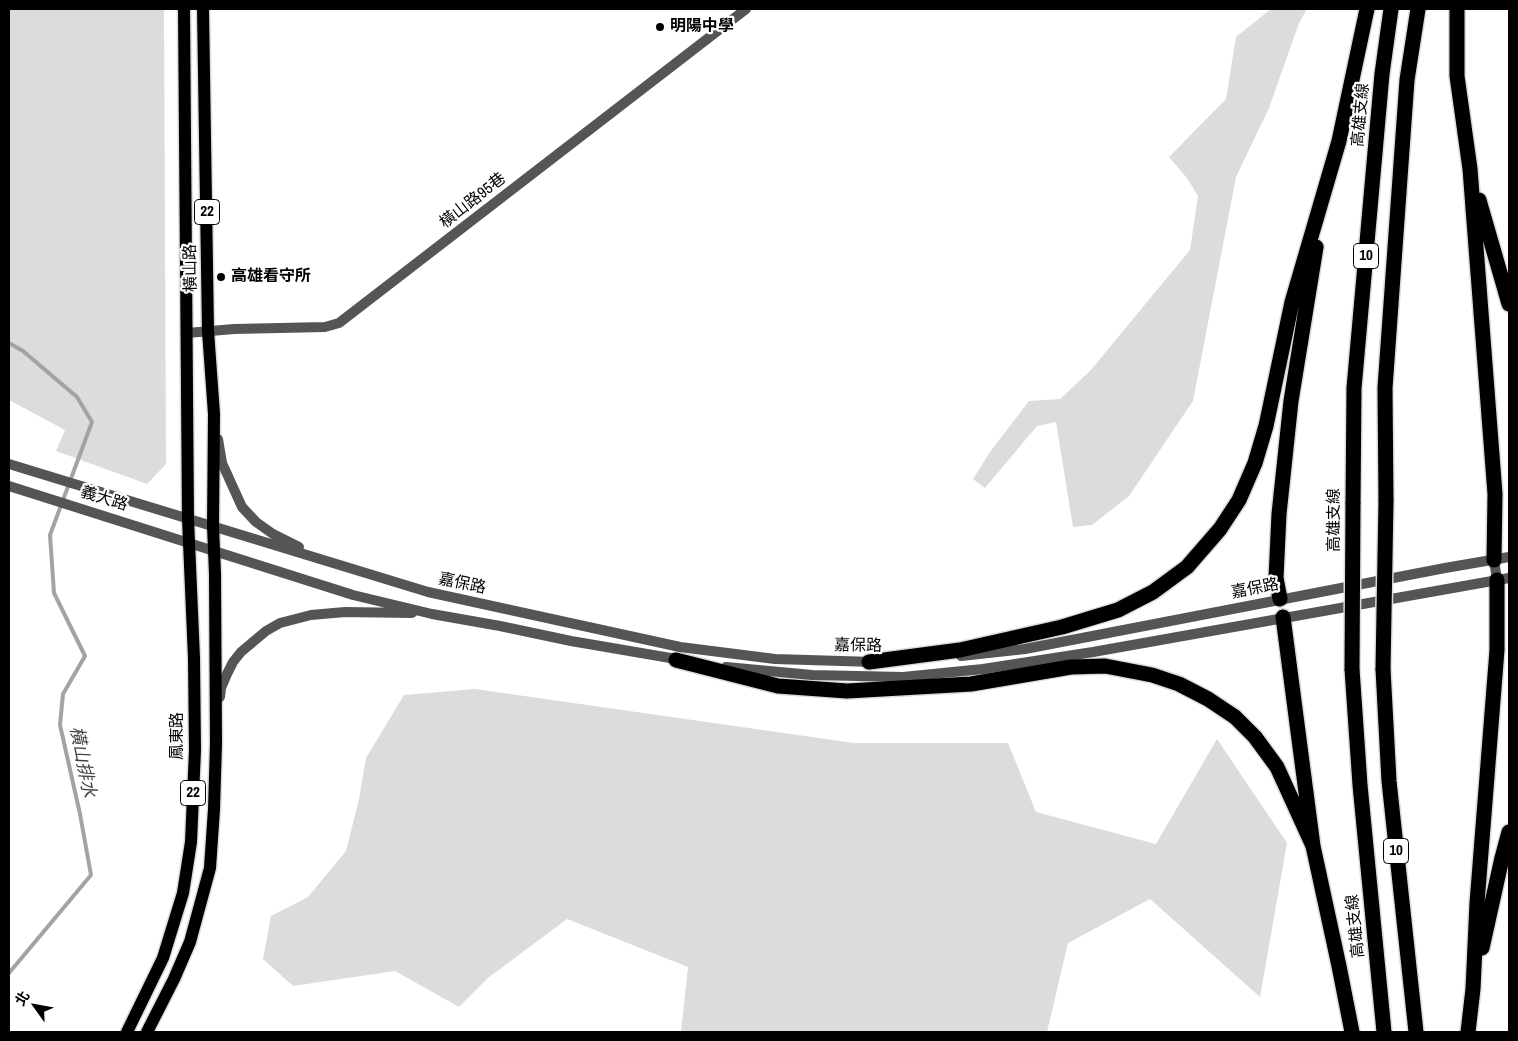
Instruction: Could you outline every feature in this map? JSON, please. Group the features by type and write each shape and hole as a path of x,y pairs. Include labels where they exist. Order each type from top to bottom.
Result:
{"highway":[{"path":"869,662 960,650 1062,627 1118,610 1153,592 1187,567 1220,529 1239,500 1255,463 1270,408 1292,302 1339,141 1367,9"},
{"name":"高雄支線","path":"1384,1032 1360,784 1352,669 1353,504 1354,388 1382,74 1391,9"},
{"name":"10","path":"1416,1032 1389,781 1383,669 1386,378 1407,80 1418,9"},
{"path":"1457,9 1457,76 1470,169 1494,494 1502,558"},
{"path":"1470,169 1509,304"},
{"path":"1280,599 1276,578 1276,564 1279,514 1291,401 1329,172"},
{"path":"1468,1032 1473,989 1477,903 1503,579"},
{"path":"1283,617 1313,846 1340,966 1352,1032"},
{"path":"676,660 778,686 847,691 971,684 1071,667 1105,666 1152,675 1179,684 1208,699 1235,717 1255,737 1277,767 1313,846"},
{"path":"1473,989 1509,832"}],"main road":[{"name":"橫山路","path":"184,9 188,518"},
{"name":"橫山路","path":"204,9 208,330 214,414 213,526"},
{"name":"鳳東路","path":"127,1032 163,958 183,893 191,842 195,750 194,658 188,518"},
{"name":"22","path":"147,1032 174,979 190,942 210,868 216,743 213,526"}],"street":[{"name":"橫山路95巷","path":"187,332 325,327 339,323 746,9"},
{"path":"214,414 222,463 242,507 256,522 273,534 332,563"},
{"name":"義大路","path":"9,464 213,526"},
{"name":"義大路","path":"9,486 214,550"},
{"name":"嘉保路","path":"213,526 428,592 680,647 775,659 869,662 937,659 1025,649 1502,558"},
{"name":"嘉保路","path":"214,550 353,594 432,614 676,660 812,676 903,676 983,669 1057,658 1503,579"},
{"path":"1502,558 1503,579"},
{"path":"1280,599 1283,617"},
{"path":"216,743 221,688 226,674 241,652 266,631 280,623 311,615 345,612 432,614"}],"shaded area":[{"path":"9,9 164,9 166,464 147,484 56,451 65,430 9,400"},
{"path":"1271,9 1307,9 1299,23 1269,108 1236,177 1193,401 1129,496 1092,525 1073,527 1056,422 1037,426 985,488 973,479 990,452 1029,401 1060,399 1090,371 1190,250 1198,196 1187,178 1169,157 1226,99 1236,37"},
{"path":"475,689 854,743 1008,743 1036,812 1156,844 1217,739 1287,843 1260,997 1150,899 1068,943 1047,1032 681,1032 688,967 567,919 488,978 459,1007 395,971 293,986 263,959 271,916 308,897 346,851 359,799 366,758 404,695"}],"waterway":[{"name":"橫山排水","path":"9,343 23,351 77,397 92,422 50,535 54,593 85,656 63,694 60,725 80,814 91,875 9,973"}],"place":[{"name":"明陽中學","path":"660,27"},
{"name":"高雄看守所","path":"221,277"}]}
